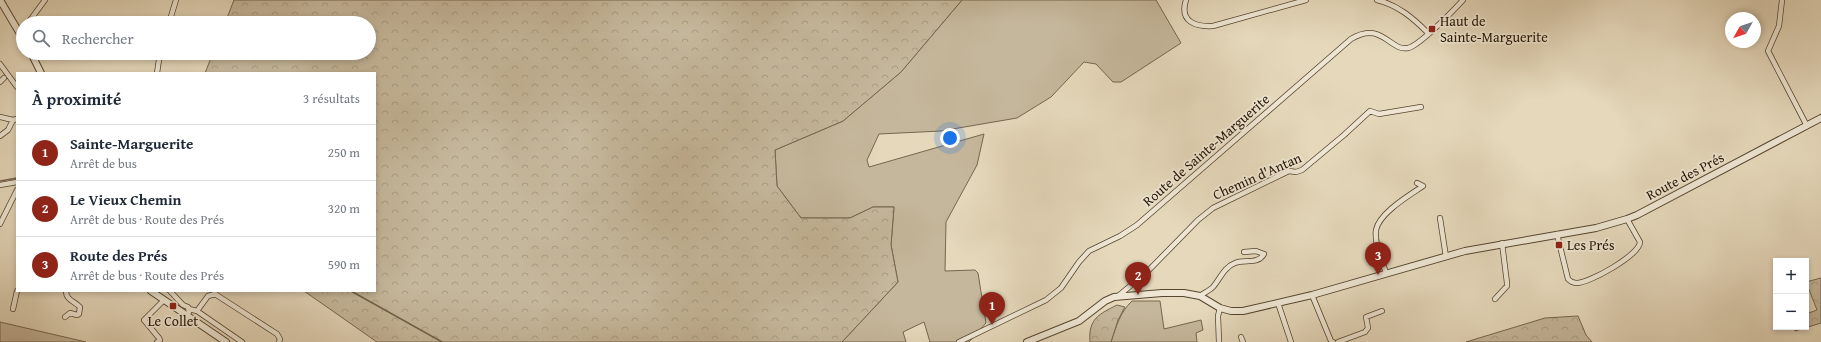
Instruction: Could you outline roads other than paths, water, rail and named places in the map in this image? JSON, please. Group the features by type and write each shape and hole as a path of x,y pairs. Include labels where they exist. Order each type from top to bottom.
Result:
{"street":[{"path":"0,0 16,22"},
{"path":"33,16 45,0"},
{"path":"171,16 176,0"},
{"path":"1186,0 1184,12 1187,17 1193,24 1203,27 1213,26 1306,0"},
{"path":"1377,0 1412,17 1428,33"},
{"path":"1393,0 1394,7"},
{"name":"Route de Sainte-Marguerite","path":"959,342 1002,320 1036,306 1054,294 1089,251 1120,236 1137,225 1351,39 1360,34 1374,34 1384,37 1400,47 1405,48 1415,45 1463,0"},
{"path":"1782,0 1779,26 1768,50 1807,126"},
{"path":"34,60 40,72"},
{"path":"157,72 159,60"},
{"path":"0,64 16,86"},
{"name":"Chemin d'Antan","path":"1117,297 1147,272 1198,220 1213,208 1289,171 1296,172 1302,170 1370,111 1379,114 1421,107"},
{"path":"0,117 15,120 8,130 0,136"},
{"name":"Route des Prés","path":"1027,342 1079,321 1105,301 1117,297 1162,293 1184,293 1200,296 1220,308 1231,311 1243,311 1312,295 1446,257 1502,244 1596,228 1627,219 1821,118"},
{"path":"0,185 16,182"},
{"path":"1386,273 1377,244 1376,230 1382,218 1403,199 1423,186 1417,183"},
{"path":"0,223 16,192"},
{"path":"1440,218 1446,257"},
{"path":"1557,234 1568,279 1570,282 1578,284 1606,272 1638,249 1640,242 1627,219"},
{"path":"1495,299 1507,286 1502,244"},
{"path":"1200,296 1212,288 1229,266 1240,262 1260,259 1264,254 1256,251 1244,252"},
{"path":"13,309 17,292"},
{"path":"65,317 70,313 77,315 79,314 80,307 66,296 66,292"},
{"path":"152,292 164,300 180,307 197,311 242,342"},
{"path":"171,292 187,315 226,342"},
{"path":"197,311 208,296 215,294 277,334 280,339 279,342"},
{"path":"1312,295 1331,341 1333,342"},
{"path":"157,342 160,338 144,320 164,300"},
{"path":"1278,303 1291,342"},
{"path":"1219,342 1218,316 1220,308"},
{"path":"187,315 189,309"},
{"path":"1338,342 1365,332 1368,328 1366,317 1382,311"},
{"path":"1241,337 1243,342"}],"waterway":[{"path":"0,181 16,178"},
{"path":"353,292 442,342"}],"place":[{"name":"Haut de Sainte-Marguerite","path":"1432,29"},
{"name":"Les Prés","path":"1559,245"},
{"name":"Route des Prés","path":"1378,275"},
{"name":"Le Vieux Chemin","path":"1138,295"},
{"name":"Le Collet","path":"173,306"},
{"name":"Sainte-Marguerite","path":"992,325"}]}
